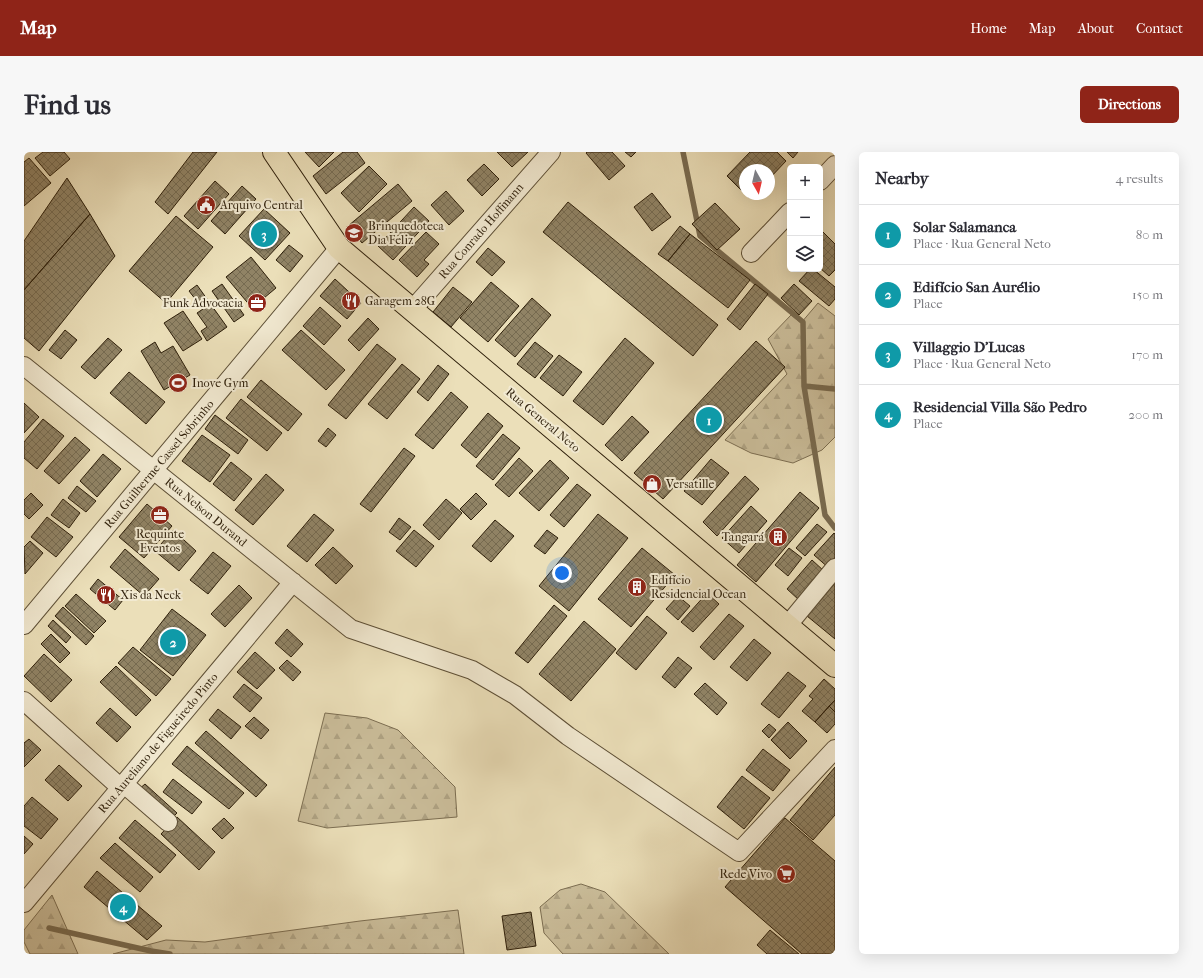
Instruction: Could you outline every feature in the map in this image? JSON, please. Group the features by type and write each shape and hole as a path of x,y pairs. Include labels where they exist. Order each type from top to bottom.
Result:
{"main road":[{"name":"Rua General Neto","path":"274,152 340,248 835,666"}],"street":[{"name":"Rua Conrado Hoffmann","path":"412,310 550,152"},
{"path":"823,177 835,165"},
{"path":"750,254 787,215"},
{"name":"Rua Guilherme Cassel Sobrinho","path":"24,625 340,248"},
{"name":"Rua Nelson Durand","path":"24,366 351,629 472,670 515,695 568,736 739,852 835,749"},
{"path":"787,626 835,568"},
{"name":"Rua Aureliano de Figueiredo Pinto","path":"24,904 293,582"},
{"path":"24,701 122,786 168,822"}],"green space":[{"path":"818,303 835,316 835,437 822,450 793,463 751,453 725,440 787,374 768,339 791,315 801,323"},
{"path":"325,713 367,718 398,730 455,787 457,817 327,828 298,821"},
{"path":"581,884 605,892 669,954 563,954 544,933 540,907 560,890"},
{"path":"52,895 78,954 30,954 24,942 24,930"},
{"path":"458,910 464,954 113,954 166,940 205,942 360,921"}],"building":[{"path":"43,152 64,152 70,159 50,176 35,158"},
{"path":"193,152 217,152 168,214 155,202"},
{"path":"305,152 334,152 319,167"},
{"path":"343,152 357,152 365,163 326,194 313,176"},
{"path":"497,152 528,152 512,167"},
{"path":"612,152 625,166 609,180 586,153"},
{"path":"625,152 636,152 631,157"},
{"path":"750,152 777,152 786,161 775,173 775,164 739,164 739,188 727,176"},
{"path":"787,152 798,152 793,158"},
{"path":"29,158 51,183 24,206 24,162"},
{"path":"484,164 499,179 482,196 467,180"},
{"path":"369,166 387,184 359,212 341,193"},
{"path":"67,178 90,214 24,290 24,241"},
{"name":"Arquivo Central","path":"215,181 229,194 198,229 184,216"},
{"path":"398,184 412,201 362,243 348,226"},
{"path":"242,186 256,199 225,234 211,221"},
{"path":"446,191 464,211 449,225 431,205"},
{"path":"652,193 671,217 652,231 634,207"},
{"path":"568,202 718,325 693,356 543,232"},
{"path":"715,203 740,229 717,250 692,224"},
{"path":"414,207 429,221 393,260 378,246"},
{"path":"264,209 290,233 265,260 239,236"},
{"path":"90,214 115,256 39,351 24,338 24,290"},
{"path":"176,216 213,247 166,303 129,271"},
{"path":"680,226 690,234 668,261 658,254"},
{"path":"426,232 439,244 424,260 429,264 417,277 399,260"},
{"path":"823,232 835,244 835,270 829,276 823,271"},
{"path":"690,234 750,280 728,308 668,261"},
{"path":"289,245 303,256 290,272 276,260"},
{"path":"488,248 505,262 492,276 476,262"},
{"path":"251,257 276,288 252,308 226,277"},
{"path":"807,272 817,272 835,287 835,299 829,306 799,281"},
{"path":"335,279 361,303 347,319 320,296"},
{"path":"491,282 519,306 488,342 460,318"},
{"path":"222,284 244,315 234,322 212,291"},
{"path":"755,284 768,294 740,330 727,319"},
{"path":"794,284 812,301 799,315 781,298"},
{"path":"197,285 227,327 207,341 201,331 207,327 197,313 203,309 189,291"},
{"path":"453,287 472,302 451,327 433,312"},
{"path":"532,298 551,315 515,357 495,340"},
{"path":"320,307 341,326 324,345 303,326"},
{"path":"183,311 202,339 183,351 164,323"},
{"path":"368,318 379,329 359,351 348,340"},
{"path":"65,330 77,340 61,359 49,350"},
{"path":"301,330 345,370 326,390 282,350"},
{"path":"108,338 122,350 95,379 81,367"},
{"path":"625,338 654,363 603,425 573,401"},
{"path":"756,341 785,367 663,499 634,473"},
{"path":"155,342 161,353 173,346 190,375 164,390 141,351"},
{"path":"535,342 553,356 535,378 517,364"},
{"path":"377,344 396,359 346,419 328,405"},
{"path":"559,355 582,372 563,396 540,378"},
{"path":"402,364 420,379 387,419 368,404"},
{"path":"438,365 449,374 428,401 417,392"},
{"path":"129,372 165,402 146,424 110,393"},
{"path":"261,380 302,414 288,431 247,397"},
{"path":"451,392 468,407 433,449 415,435"},
{"path":"241,399 282,433 267,451 226,418"},
{"path":"24,403 39,417 24,433"},
{"path":"488,413 503,426 476,458 461,445"},
{"path":"215,415 248,440 238,454 205,429"},
{"path":"632,416 649,432 622,461 605,445"},
{"path":"43,419 64,436 37,469 24,458 24,442"},
{"path":"328,428 336,435 326,447 318,441"},
{"path":"503,434 520,448 493,480 476,466"},
{"path":"202,435 230,455 210,482 182,461"},
{"path":"75,437 90,450 59,484 44,471"},
{"path":"404,448 415,456 371,512 360,504"},
{"path":"103,454 121,469 97,497 80,481"},
{"path":"519,458 533,471 509,497 495,485"},
{"path":"711,459 729,473 702,505 684,491"},
{"path":"550,460 569,478 539,511 519,493"},
{"path":"231,462 252,479 234,501 213,484"},
{"path":"266,474 284,490 253,525 235,510"},
{"path":"745,476 759,489 717,536 703,522"},
{"path":"577,484 591,495 564,527 550,515"},
{"path":"77,486 96,501 86,512 68,498"},
{"name":"Tangará","path":"800,492 819,508 756,582 737,565"},
{"path":"31,493 43,505 29,519 24,514 24,500"},
{"path":"476,493 487,504 471,520 460,509"},
{"path":"63,499 80,513 69,528 51,515"},
{"path":"446,499 462,513 439,540 423,525"},
{"path":"147,504 172,526 144,558 119,537"},
{"path":"751,506 767,521 739,553 722,538"},
{"path":"314,514 334,530 307,562 287,546"},
{"path":"598,514 628,538 569,611 539,586"},
{"path":"47,517 73,537 56,557 31,537"},
{"path":"399,518 411,527 400,540 389,532"},
{"path":"495,520 514,536 491,562 472,546"},
{"path":"817,524 827,532 805,556 796,548"},
{"path":"173,530 196,551 179,571 155,551"},
{"path":"414,530 434,546 416,567 396,551"},
{"path":"547,530 558,538 545,554 534,546"},
{"path":"834,533 835,563 830,569 814,555"},
{"path":"30,541 43,553 25,574 24,547"},
{"path":"333,547 353,566 336,584 315,565"},
{"name":"Edifício Residencial Ocean","path":"642,548 675,575 631,627 598,599"},
{"path":"789,548 802,558 788,576 775,565"},
{"path":"125,549 159,579 144,596 110,567"},
{"path":"213,552 231,566 208,594 190,580"},
{"path":"812,560 824,571 799,600 787,589"},
{"name":"Xis da Neck","path":"98,579 123,600 115,610 90,589"},
{"path":"835,583 835,639 807,616"},
{"path":"239,585 252,598 225,627 211,614"},
{"path":"707,593 719,604 693,632 681,622"},
{"path":"76,594 106,621 94,633 65,606"},
{"path":"678,596 690,606 678,620 666,609"},
{"path":"554,605 567,616 528,663 515,653"},
{"path":"63,607 94,636 86,645 55,616"},
{"path":"172,609 206,635 173,676 140,650"},
{"path":"729,614 744,626 714,660 700,647"},
{"path":"647,616 667,633 636,670 616,653"},
{"path":"53,620 71,637 66,643 48,626"},
{"path":"584,621 616,649 571,701 539,674"},
{"path":"287,629 303,644 291,657 275,643"},
{"path":"51,634 70,653 60,663 41,644"},
{"path":"754,639 771,653 747,681 730,667"},
{"path":"133,647 171,679 156,696 118,663"},
{"path":"255,652 275,670 257,689 237,672"},
{"path":"44,654 72,680 51,702 24,676"},
{"path":"678,657 692,668 675,688 662,677"},
{"path":"287,660 301,672 293,681 279,668"},
{"path":"116,666 151,700 136,716 100,682"},
{"path":"788,672 806,686 779,718 761,704"},
{"path":"824,679 835,689 835,700 815,722 802,711 813,699 809,696"},
{"path":"705,683 727,703 717,715 694,694"},
{"path":"244,684 262,698 250,712 233,697"},
{"path":"835,700 835,712 829,706"},
{"path":"829,706 835,712 835,724 827,733 815,722"},
{"path":"110,708 131,727 117,742 96,723"},
{"path":"218,709 241,727 231,739 209,720"},
{"path":"254,717 269,730 261,739 245,726"},
{"path":"788,722 807,741 790,759 771,740"},
{"path":"769,724 776,730 769,738 762,731"},
{"path":"206,731 267,785 256,797 195,743"},
{"path":"29,739 41,750 24,767 24,743"},
{"path":"187,746 244,793 229,809 172,764"},
{"path":"763,749 790,770 773,791 746,770"},
{"path":"59,765 82,786 68,801 45,780"},
{"path":"835,767 835,815 813,840 790,820"},
{"path":"742,776 770,798 744,829 717,807"},
{"path":"173,779 202,802 192,814 163,792"},
{"path":"145,784 177,813 171,819 138,790"},
{"path":"32,797 58,819 41,839 24,826 24,806"},
{"path":"177,817 215,852 199,870 161,834"},
{"path":"224,818 234,828 222,839 212,829"},
{"name":"Rede Vivo","path":"785,818 835,861 835,954 802,954 725,887"},
{"path":"135,820 176,855 160,873 119,838"},
{"path":"24,836 33,844 24,854"},
{"path":"115,843 153,877 140,892 100,858"},
{"path":"97,871 162,926 147,940 84,887"},
{"path":"531,912 536,946 507,950 502,916"},
{"path":"770,930 799,954 767,954 757,945"}],"waterway":[{"path":"683,152 700,236 803,322 804,386 835,389"},
{"path":"804,386 825,515 835,528"},
{"path":"49,928 170,954"}],"place":[{"name":"Arquivo Central","path":"206,205"},
{"name":"Brinquedoteca Dia Feliz","path":"354,233"},
{"name":"Villaggio D'Lucas","path":"264,234"},
{"name":"Garagem 28G","path":"351,301"},
{"name":"Funk Advocacia","path":"257,303"},
{"name":"Inove Gym","path":"178,383"},
{"name":"Solar Salamanca","path":"709,420"},
{"name":"Versatille","path":"652,484"},
{"name":"Requinte Eventos","path":"160,515"},
{"name":"Tangará","path":"778,537"},
{"name":"Edifício Residencial Ocean","path":"637,587"},
{"name":"Xis da Neck","path":"106,595"},
{"name":"Edifício San Aurélio","path":"173,642"},
{"name":"Rede Vivo","path":"786,874"},
{"name":"Residencial Villa São Pedro","path":"123,907"}]}
